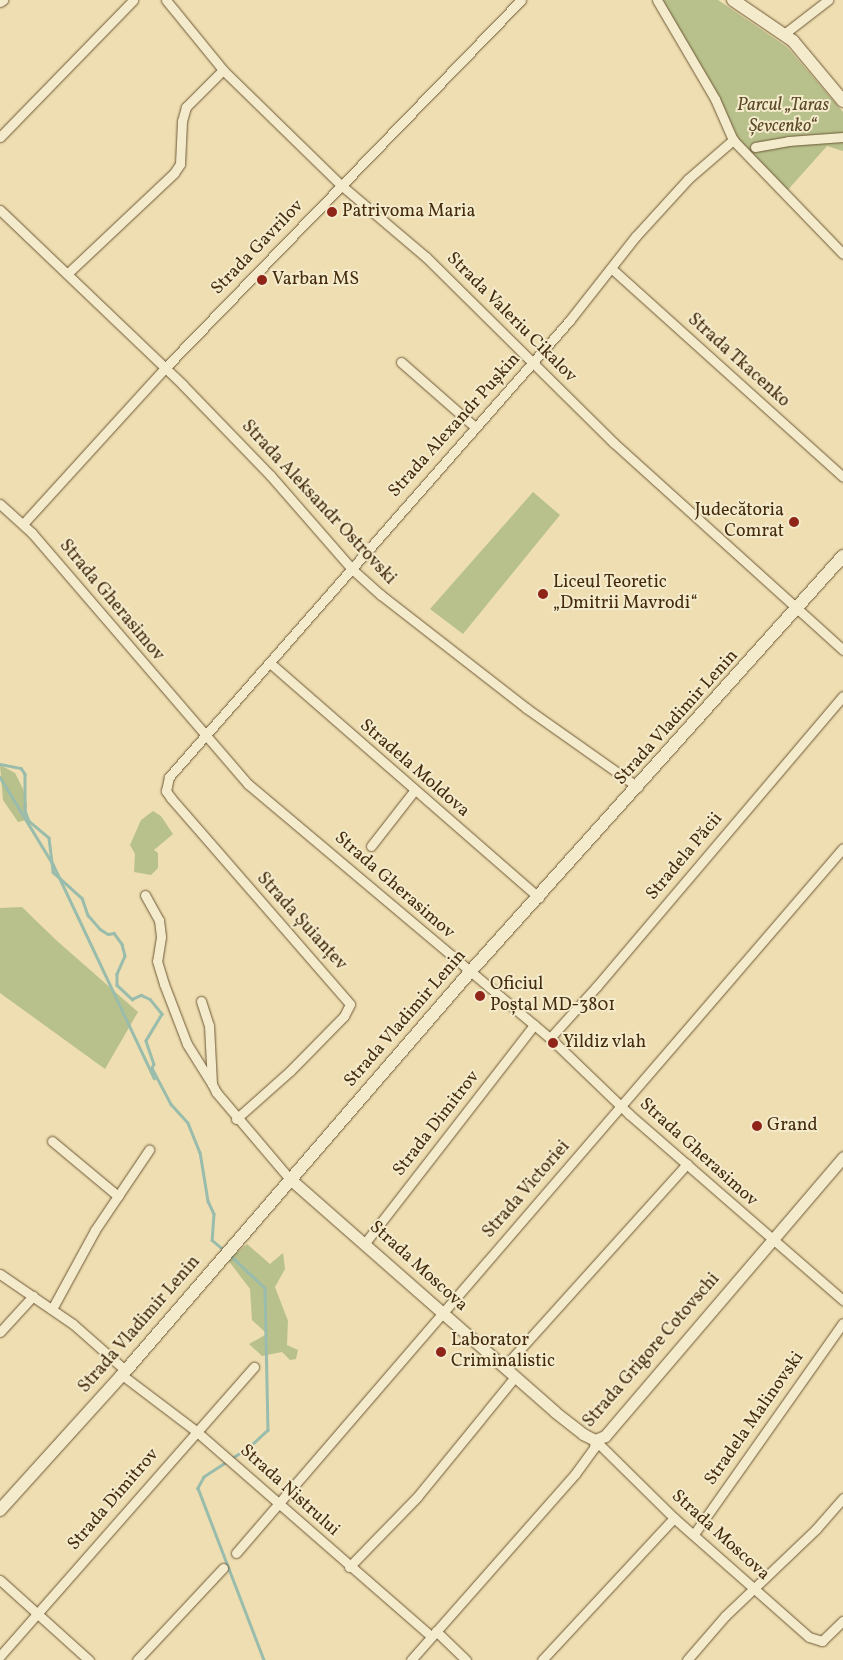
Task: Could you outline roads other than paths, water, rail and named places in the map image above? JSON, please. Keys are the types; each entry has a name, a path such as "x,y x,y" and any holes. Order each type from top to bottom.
{"main road":[{"path":"733,0 784,34 843,101"},
{"name":"Strada Vladimir Lenin","path":"0,1510 124,1372 289,1178 470,972 798,610 843,556"}],"street":[{"path":"0,137 133,0"},
{"name":"Strada Valeriu Cikalov","path":"166,0 223,70 341,185 426,258 614,443 843,650"},
{"name":"Strada Gavrilov","path":"23,524 165,368 522,0"},
{"path":"657,0 716,99 733,140 843,254"},
{"path":"784,34 828,0"},
{"path":"68,274 174,173 180,164 182,121 186,107 223,70"},
{"path":"755,147 788,141 843,137"},
{"name":"Strada Alexandr Pușkin","path":"205,737 353,570 407,502 533,362 688,179 733,140"},
{"name":"Strada Aleksandr Ostrovski","path":"0,210 165,368 270,474 353,570 468,663 638,787"},
{"name":"Strada Tkacenko","path":"612,268 843,478"},
{"path":"401,362 475,427"},
{"name":"Strada Gherasimov","path":"0,504 23,524 205,737 270,804 534,1024 622,1107 771,1240 843,1300"},
{"name":"Stradela Moldova","path":"270,663 414,791 539,898"},
{"name":"Stradela Păcii","path":"550,1038 843,696"},
{"name":"Strada Șuianțev","path":"205,737 169,777 166,790 197,830 350,1004 344,1016 290,1071 236,1119"},
{"path":"370,846 414,791"},
{"name":"Strada Victoriei","path":"236,1553 442,1312 622,1107 843,848"},
{"name":"Strada Moscova","path":"145,895 159,920 161,936 157,961 187,1044 236,1119 289,1178 515,1376 583,1434 595,1440 674,1518 694,1534 752,1589 816,1642 827,1638 843,1621"},
{"path":"201,1001 210,1036 212,1084"},
{"name":"Strada Dimitrov","path":"365,1244 534,1024"},
{"path":"52,1141 118,1196"},
{"path":"52,1309 86,1246 149,1150"},
{"name":"Strada Grigore Cotovschi","path":"411,1660 575,1474 594,1448 595,1440 604,1436 843,1157"},
{"path":"505,1366 687,1164"},
{"name":"Strada Nistrului","path":"0,1274 52,1309 124,1372 234,1463 349,1567 466,1660"},
{"path":"0,1332 33,1296"},
{"name":"Stradela Malinovski","path":"694,1534 843,1323"},
{"name":"Strada Dimitrov","path":"0,1656 254,1367"},
{"path":"349,1567 417,1497 515,1376"},
{"path":"687,1660 752,1589 816,1529 843,1498"},
{"path":"542,1660 674,1518"},
{"path":"136,1660 223,1568"},
{"path":"0,1580 89,1660"}],"waterway":[{"path":"0,764 21,768 25,774 25,811 29,821 49,838 53,872 82,898 88,915 100,929 108,934 114,933 122,944 125,956 117,974 117,985 132,999 141,995 150,999 162,1014 146,1041 154,1064 152,1068 171,1104 188,1123 200,1152 208,1201 214,1214 212,1240 225,1251"},
{"path":"0,777 53,864 154,1078"},
{"path":"231,1256 265,1288 268,1430 250,1447 204,1477 198,1488 264,1660"}],"place":[{"name":"Patrivoma Maria","path":"332,212"},
{"name":"Varban MS","path":"262,280"},
{"name":"Judecătoria Comrat","path":"794,522"},
{"name":"Liceul Teoretic „Dmitrii Mavrodi“","path":"543,594"},
{"name":"Oficiul Poștal MD-3801","path":"480,996"},
{"name":"Yildiz vlah","path":"553,1043"},
{"name":"Grand","path":"757,1126"},
{"name":"Laborator Criminalistic","path":"441,1352"}],"park label":[{"name":"Parcul „Taras Șevcenko“","path":"783,117"}]}
